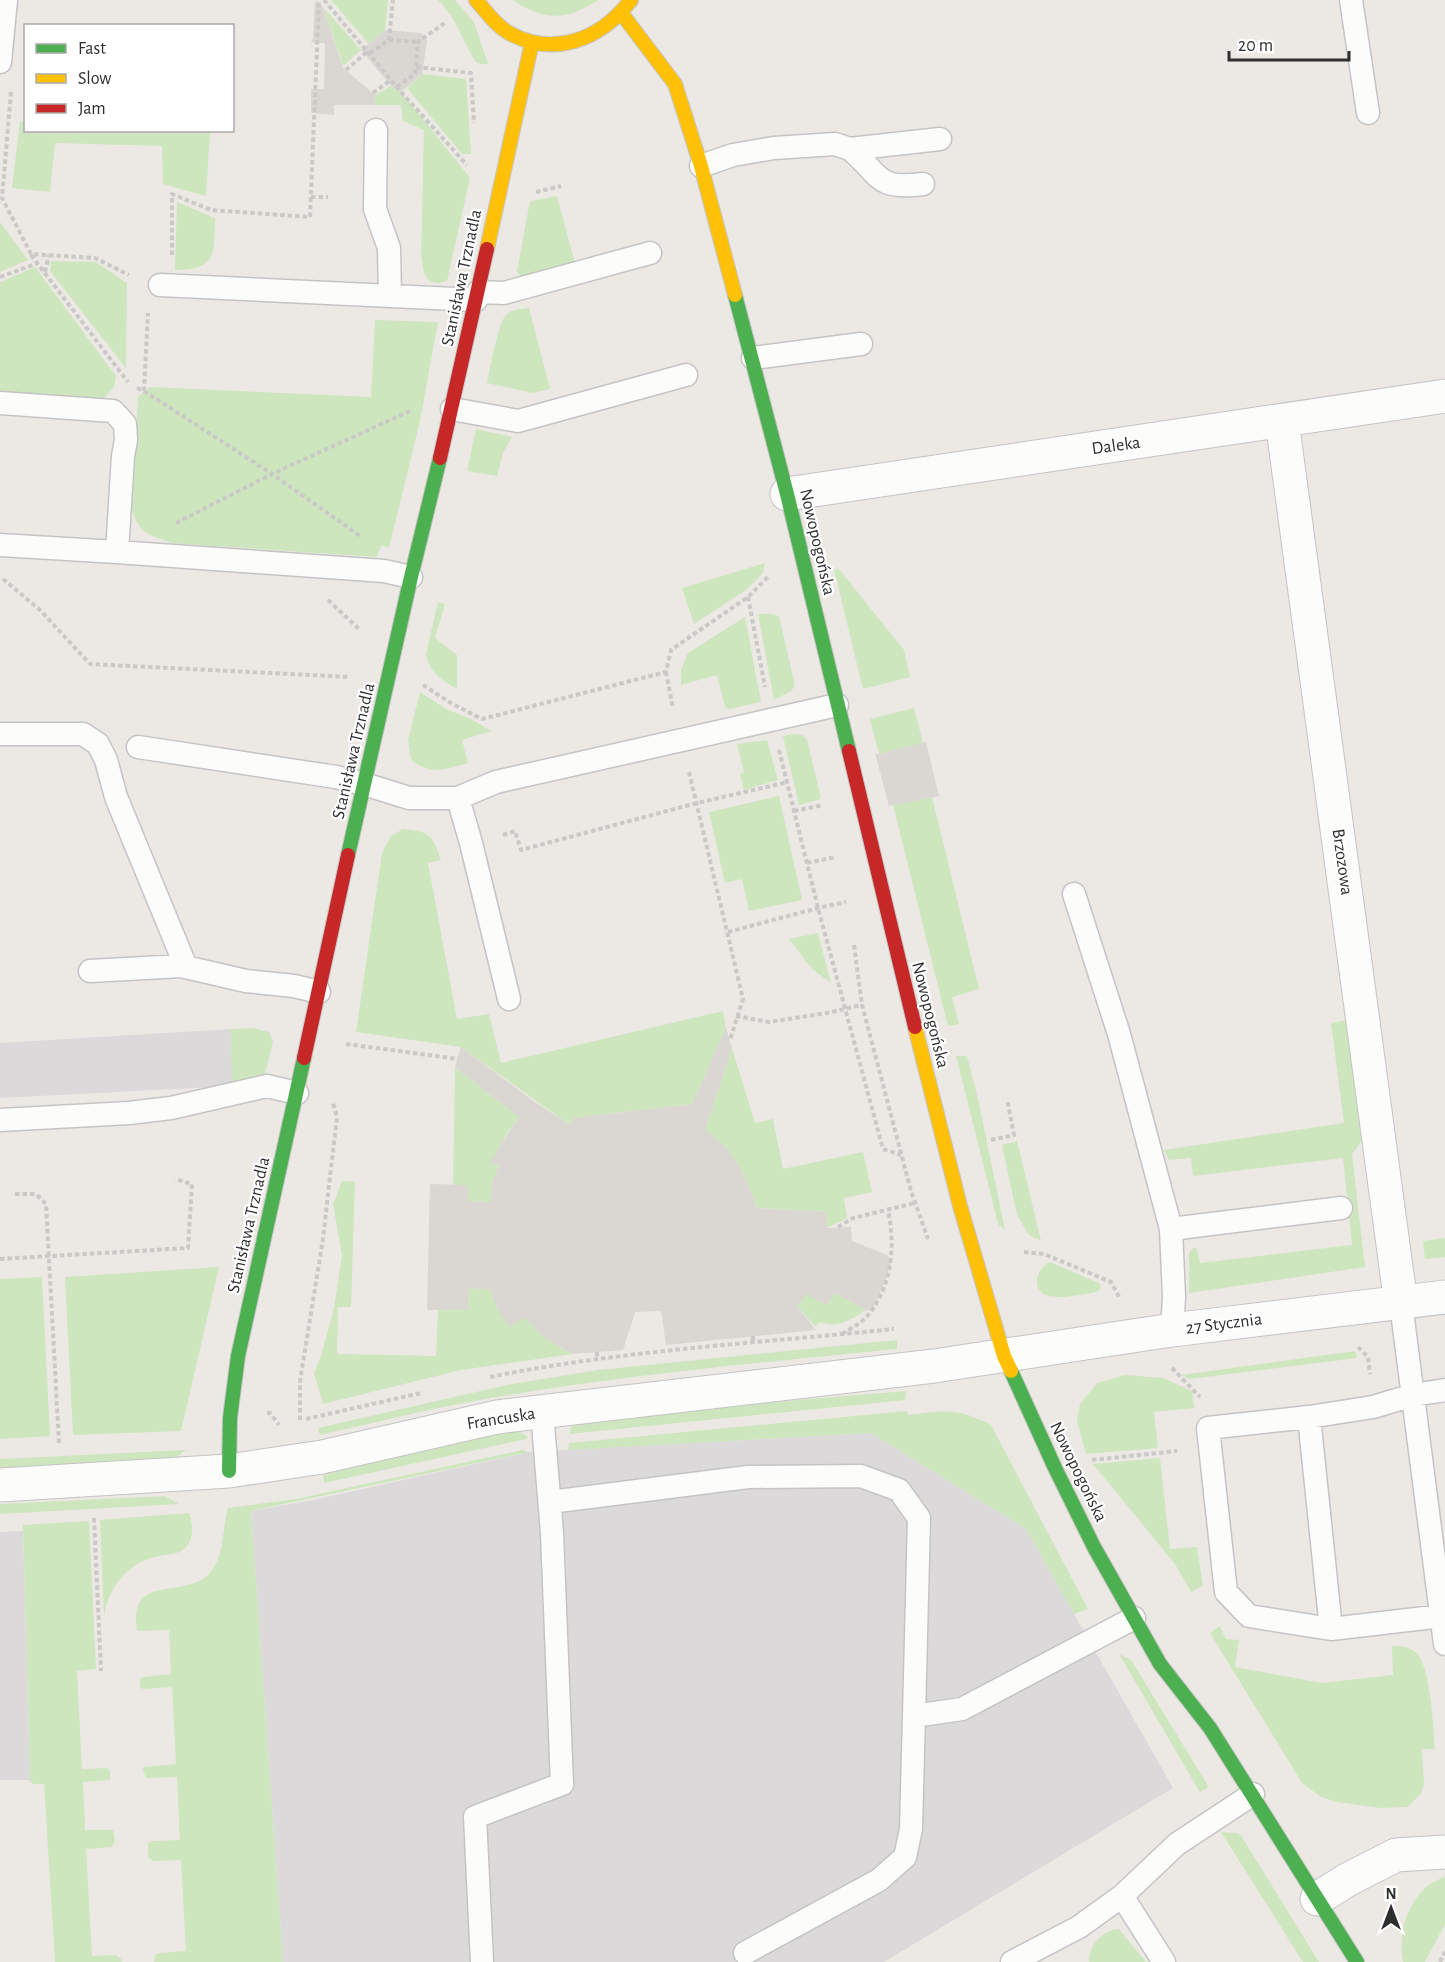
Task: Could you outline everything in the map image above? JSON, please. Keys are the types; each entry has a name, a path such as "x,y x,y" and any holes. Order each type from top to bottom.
{"street":[{"path":"476,0 488,16 509,32 532,42 552,44 571,43 607,28 622,14 631,0"},
{"name":"Nowopogońska","path":"622,14 675,84 701,166 787,494 899,967 960,1206 1004,1356 1094,1547 1160,1664 1210,1728 1357,1962"},
{"name":"Stanisława Trznadla","path":"229,1471 230,1418 238,1356 364,784 452,409 532,42"},
{"name":"Daleka","path":"787,494 1445,396"},
{"name":"Brzozowa","path":"1282,421 1401,1304"},
{"name":"27 Stycznia","path":"1004,1356 1172,1330 1445,1298"},
{"name":"Francuska","path":"0,1485 229,1471 322,1457 497,1417 1004,1356"},
{"path":"1317,1899 1347,1880 1396,1855 1445,1852"}],"lane":[{"path":"0,62 6,0"},
{"path":"1351,0 1368,113"},
{"path":"376,130 375,209 389,248 390,296"},
{"path":"850,149 940,139"},
{"path":"701,166 733,156 774,148 836,144 850,149 865,162 875,176 884,182 902,186 923,184"},
{"path":"160,285 390,296 477,296 504,293 650,253"},
{"path":"753,358 861,344"},
{"path":"452,409 518,421 686,375"},
{"path":"0,403 113,411 125,424 126,440 117,552"},
{"path":"0,545 384,571 411,578"},
{"path":"138,747 336,777 409,798 458,798 496,782 680,740 772,722 837,705"},
{"path":"0,734 83,734 99,744 124,818 186,967"},
{"path":"458,798 509,999"},
{"path":"1074,894 1119,1034 1171,1229 1174,1298 1172,1330"},
{"path":"90,971 186,967 246,981 294,986 319,992"},
{"path":"0,1120 129,1113 171,1108 267,1086 297,1092"},
{"path":"1171,1229 1341,1208"},
{"path":"1401,1304 1445,1644"},
{"path":"1442,1616 1331,1629 1249,1616 1226,1592 1208,1428 1309,1417 1373,1407 1413,1395 1445,1390"},
{"path":"482,1962 475,1816 562,1784 550,1502 543,1412"},
{"path":"1309,1417 1331,1629"},
{"path":"550,1502 748,1477 861,1476 899,1490 919,1518 910,1829 905,1857 879,1880 745,1953"},
{"path":"914,1716 962,1709 1134,1618"},
{"path":"1012,1962 1044,1954 1122,1896 1177,1844 1253,1794"},
{"path":"1122,1896 1164,1962"}],"path":[{"path":"172,259 172,194 211,210 310,217 319,0"},
{"path":"324,0 469,167"},
{"path":"389,40 393,0"},
{"path":"346,70 389,40 418,42 446,21"},
{"path":"398,87 415,74 418,42"},
{"path":"416,67 471,73 474,130"},
{"path":"373,93 392,80"},
{"path":"12,82 1,197 31,254 131,385 144,391 272,474 367,540"},
{"path":"311,197 328,197"},
{"path":"31,254 95,258 132,276"},
{"path":"45,272 49,255"},
{"path":"0,277 38,263"},
{"path":"144,391 148,312"},
{"path":"150,555 151,536 272,474 416,408"},
{"path":"730,1040 743,999 680,740 666,672 671,650 748,597 771,573 804,565"},
{"path":"0,576 40,610 90,664 353,677"},
{"path":"326,597 366,635"},
{"path":"748,597 772,722 818,908 883,1149 901,1155"},
{"path":"415,679 451,703 482,719 666,672"},
{"path":"471,843 515,831 521,850 697,803 788,782"},
{"path":"794,811 829,803"},
{"path":"807,863 840,856"},
{"path":"728,932 818,908 850,902"},
{"path":"736,1016 769,1022 862,1005"},
{"path":"342,1054 347,1033"},
{"path":"345,1044 458,1059"},
{"path":"300,1420 300,1381 323,1239 337,1117 332,1095"},
{"path":"991,1140 1014,1135 1007,1099"},
{"path":"0,1259 188,1248 192,1184 175,1179"},
{"path":"15,1194 36,1194 46,1204 59,1450"},
{"path":"838,1227 853,1218 915,1203"},
{"path":"842,1334 864,1320 872,1310 884,1284 892,1260 892,1233 888,1210"},
{"path":"1024,1252 1044,1254 1111,1282 1119,1297"},
{"path":"753,1336 753,1343"},
{"path":"1356,1346 1368,1357 1373,1407"},
{"path":"597,1352 597,1360"},
{"path":"1168,1364 1204,1401 1208,1428"},
{"path":"1086,1460 1158,1454"},
{"path":"94,1514 102,1671"},
{"path":"1440,1962 1445,1952"}],"shaded area":[{"path":"315,0 323,7 343,68 375,95 375,105 334,105 334,115 311,113 311,89 324,89 325,43 311,43"},
{"path":"385,30 421,33 427,41 422,74 401,92 391,86 361,50"},
{"path":"926,742 939,796 889,806 875,753 879,754"},
{"path":"726,1028 732,1048 705,1129 728,1149 742,1171 757,1208 826,1212 827,1228 851,1227 852,1241 887,1255 892,1260 872,1310 866,1310 835,1293 827,1305 806,1294 797,1306 816,1330 666,1345 661,1311 635,1312 623,1350 573,1354 542,1336 526,1318 509,1327 497,1308 490,1289 469,1288 468,1310 427,1310 430,1184 468,1185 468,1201 491,1202 492,1183 499,1165 489,1163 519,1117 455,1067 461,1047 570,1125 574,1118 692,1104"},
{"path":"231,1029 233,1086 0,1098 0,1043"},
{"path":"871,1433 1026,1529 1173,1788 884,1962 283,1962 251,1511 313,1500 529,1452"},
{"path":"23,1531 30,1780 0,1780 0,1532"}],"green space":[{"path":"331,0 388,0 385,30 369,44"},
{"path":"438,0 455,0 474,22 488,64 476,62 455,22"},
{"path":"513,0 598,0 576,12 555,16 535,12"},
{"path":"323,7 361,50 343,66"},
{"path":"422,74 466,79 471,154 462,154 407,88"},
{"path":"391,86 401,92 470,178 447,281 439,283 429,281 424,273 421,256 424,130 403,121 401,105 375,105 375,95"},
{"path":"20,121 24,122 24,132 210,132 206,196 163,184 162,146 55,143 50,192 12,188"},
{"path":"557,196 575,263 521,277 517,271 530,201"},
{"path":"177,202 215,218 213,250 206,263 199,267 175,270"},
{"path":"0,222 28,260 0,272"},
{"path":"51,261 96,262 127,283 126,368 50,271"},
{"path":"35,267 116,376 114,387 101,402 0,395 0,282"},
{"path":"529,308 550,389 533,393 487,383 503,320 511,312"},
{"path":"375,320 438,322 420,421 389,548 382,545 376,557 172,543 142,529 132,510 138,397 150,387 371,397"},
{"path":"476,429 512,437 503,453 497,476 467,471"},
{"path":"765,563 763,573 746,590 694,624 682,588"},
{"path":"839,569 904,650 910,677 863,689 834,570"},
{"path":"438,602 445,604 435,638 457,655 457,689 442,679 427,660 426,654"},
{"path":"758,614 779,616 795,686 791,691 774,700"},
{"path":"745,617 761,702 730,709 725,707 717,675 681,685 681,669 688,653"},
{"path":"420,692 446,709 473,720 491,731 462,740 468,763 433,770 411,760 408,740"},
{"path":"914,708 923,743 879,754 870,719"},
{"path":"802,735 807,739 821,799 799,805 783,736"},
{"path":"767,740 778,780 744,790 740,774 744,773 737,744"},
{"path":"779,796 802,900 749,911 742,879 725,883 709,812"},
{"path":"932,797 979,989 952,997 959,1024 948,1026 893,805"},
{"path":"403,829 419,831 429,836 441,860 428,863 457,1019 489,1014 501,1063 723,1011 726,1028 692,1104 574,1118 570,1125 461,1047 356,1032 382,853 391,836"},
{"path":"818,933 831,983 812,969 789,939"},
{"path":"1349,1020 1365,1137 1352,1154 1365,1267 1189,1293 1189,1253 1194,1247 1197,1249 1200,1263 1352,1245 1343,1158 1193,1176 1191,1158 1169,1160 1164,1150 1344,1123 1331,1023"},
{"path":"252,1028 269,1032 273,1042 265,1074 240,1082 232,1082 231,1029"},
{"path":"732,1048 755,1123 773,1119 783,1169 863,1152 872,1192 844,1198 847,1218 827,1228 826,1212 757,1208 742,1171 728,1149 705,1129"},
{"path":"956,1056 967,1056 1005,1230 998,1224"},
{"path":"455,1067 519,1117 490,1163 499,1165 492,1183 491,1202 468,1201 453,1185"},
{"path":"1017,1141 1041,1241 1029,1235 1017,1215 1002,1145"},
{"path":"342,1181 355,1182 351,1307 338,1307 337,1354 436,1356 438,1310 468,1310 469,1288 490,1289 497,1308 526,1318 542,1336 573,1354 461,1370 323,1404 314,1373 334,1308 342,1256 333,1204"},
{"path":"1445,1238 1445,1257 1425,1259 1423,1241"},
{"path":"1050,1262 1099,1283 1101,1288 1092,1293 1067,1297 1050,1296 1043,1293 1038,1288 1037,1280 1041,1269"},
{"path":"219,1267 181,1431 73,1435 65,1277"},
{"path":"42,1277 50,1436 0,1439 0,1279"},
{"path":"835,1293 866,1310 839,1324 821,1322 815,1326 797,1306 805,1294"},
{"path":"897,1340 897,1349 601,1381 457,1404 320,1435 318,1428 507,1385 598,1370"},
{"path":"1355,1351 1357,1358 1190,1379 1181,1375"},
{"path":"1125,1375 1163,1378 1192,1391 1194,1408 1154,1412 1158,1448 1086,1454 1077,1421 1080,1404 1097,1383"},
{"path":"906,1391 905,1400 569,1434 573,1423 738,1405"},
{"path":"907,1411 908,1415 959,1413 991,1425 1088,1609 1074,1614 1026,1529 871,1433 568,1450 569,1443"},
{"path":"518,1431 528,1437 324,1483 323,1475 473,1439"},
{"path":"185,1450 175,1458 163,1460 0,1468 0,1459"},
{"path":"523,1450 529,1452 251,1511 283,1962 154,1962 155,1955 159,1953 186,1951 181,1860 153,1861 148,1857 148,1843 180,1840 177,1777 146,1778 143,1770 144,1767 176,1764 172,1687 143,1689 140,1687 140,1679 143,1677 171,1674 169,1630 137,1631 136,1613 141,1601 149,1594 186,1586 209,1574 218,1559 228,1508 296,1499"},
{"path":"1160,1458 1170,1549 1197,1547 1203,1585 1191,1592 1175,1564 1093,1464"},
{"path":"165,1496 179,1504 0,1514 0,1504"},
{"path":"189,1513 192,1531 188,1545 179,1552 148,1559 129,1570 115,1586 104,1617 100,1520"},
{"path":"89,1521 96,1669 77,1671 82,1769 107,1768 110,1770 110,1780 83,1782 85,1830 113,1830 115,1841 112,1847 86,1849 92,1956 116,1955 122,1962 55,1962 44,1784 33,1784 30,1780 23,1525"},
{"path":"1220,1626 1226,1639 1239,1640 1235,1667 1322,1683 1393,1675 1392,1646 1406,1647 1415,1652 1422,1663 1429,1686 1435,1749 1422,1749 1424,1784 1421,1794 1407,1807 1381,1808 1337,1802 1321,1797 1302,1783 1210,1633"},
{"path":"1119,1654 1131,1660 1208,1788 1200,1792"},
{"path":"1221,1832 1238,1833 1242,1837 1319,1962 1303,1962"},
{"path":"1445,1876 1445,1924 1425,1962 1403,1962 1402,1932 1412,1904 1425,1888"},
{"path":"1119,1929 1146,1962 1089,1962 1091,1950 1102,1935"}],"traffic: fast":[{"path":"735,295 787,494 849,751"},
{"path":"348,855 440,458"},
{"path":"229,1471 230,1418 238,1356 304,1058"},
{"path":"1011,1371 1094,1547 1160,1664 1210,1728 1357,1962"}],"traffic: slow":[{"path":"476,0 504,30 526,40 543,44 560,44 591,34 619,14 631,0"},
{"path":"622,14 675,84 701,166 735,295"},
{"path":"487,249 532,42"},
{"path":"915,1027 960,1206 1004,1356 1011,1371"}],"traffic: jam":[{"path":"440,458 487,249"},
{"path":"849,751 915,1027"},
{"path":"304,1058 348,855"}]}
